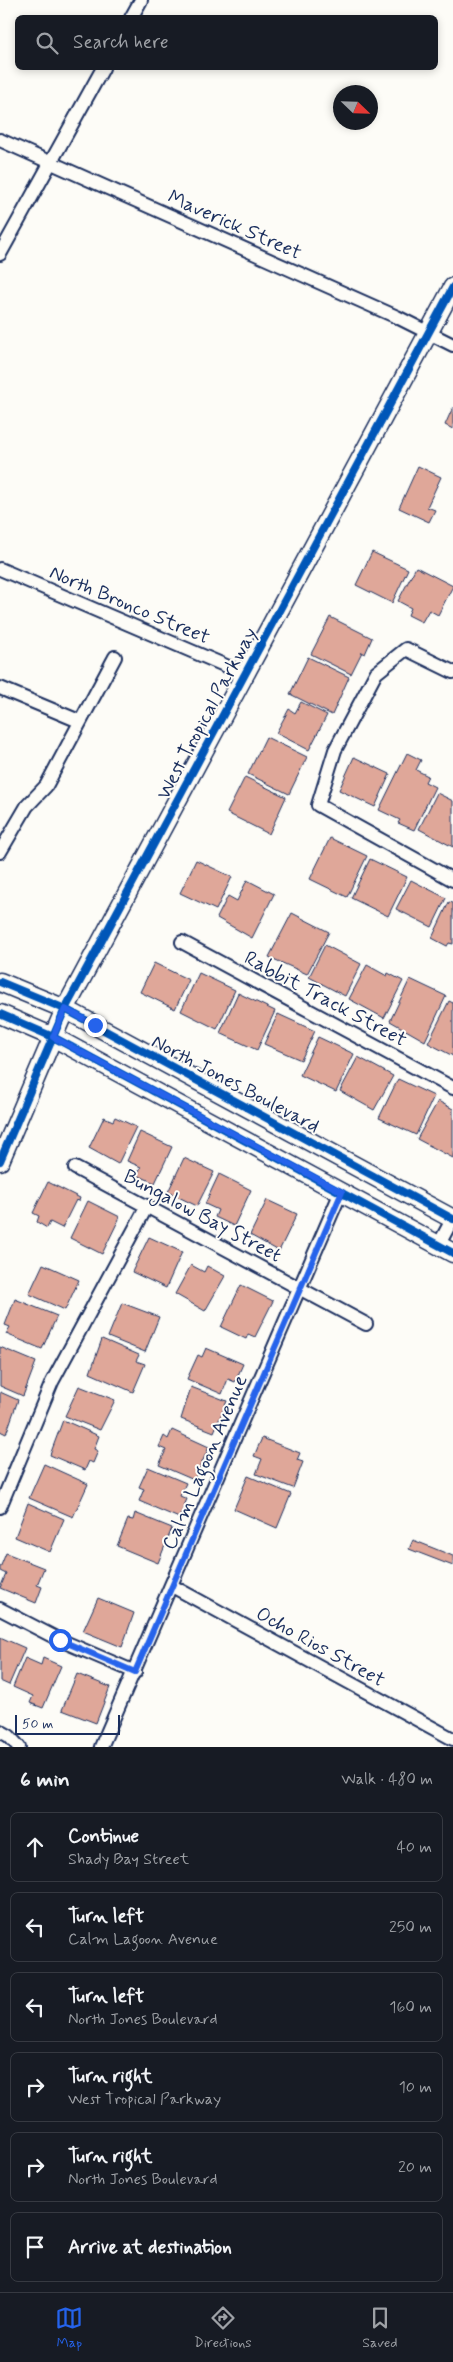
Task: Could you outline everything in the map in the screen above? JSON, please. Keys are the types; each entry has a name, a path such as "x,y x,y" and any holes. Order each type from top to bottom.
{"main road":[{"name":"West Tropical Parkway","path":"0,1162 65,1009 453,287"},
{"name":"North Jones Boulevard","path":"0,982 65,1009 453,1219"},
{"path":"0,1014 53,1037 446,1250"}],"street":[{"path":"133,15 141,0"},
{"path":"0,254 102,70"},
{"name":"Maverick Street","path":"0,140 453,345"},
{"name":"North Bronco Street","path":"0,569 245,674"},
{"path":"453,672 406,649 376,674 336,750 318,805 453,880"},
{"path":"0,852 27,806 46,786 115,657"},
{"path":"0,688 80,721"},
{"name":"Rabbit Track Street","path":"182,942 453,1088"},
{"name":"Bungalow Bay Street","path":"75,1168 366,1324"},
{"name":"Calm Lagoon Avenue","path":"101,1747 135,1672 299,1287 342,1192"},
{"path":"0,1507 52,1382 147,1206"},
{"path":"446,1250 453,1219"},
{"name":"Ocho Rios Street","path":"172,1586 453,1740"},
{"path":"0,1609 60,1640 135,1672"},
{"path":"0,1731 9,1736 19,1747"}],"building":[{"path":"453,407 453,429 445,425"},
{"path":"418,466 441,477 427,507 435,510 429,522 399,508"},
{"path":"372,552 408,569 392,603 356,585"},
{"path":"416,567 453,586 438,615 429,610 422,622 408,615 411,608 398,601"},
{"path":"330,617 372,638 365,654 362,652 351,674 311,654"},
{"path":"308,657 349,677 332,715 290,694"},
{"path":"301,702 327,715 309,750 276,733 289,709 295,713"},
{"path":"266,737 307,757 289,794 248,774"},
{"path":"407,753 421,760 416,770 428,776 425,782 435,787 414,830 398,823 400,820 379,810"},
{"path":"354,757 390,774 375,807 339,790"},
{"path":"245,777 286,797 269,834 227,813"},
{"path":"437,793 453,801 453,847 419,829"},
{"path":"330,838 367,856 347,897 310,879"},
{"path":"370,859 407,877 388,916 351,898"},
{"path":"196,860 232,877 216,910 180,893"},
{"path":"247,880 274,894 252,938 217,918 228,896 237,901"},
{"path":"411,880 446,898 432,927 396,909"},
{"path":"449,902 453,903 453,944 449,943 447,946 432,938"},
{"path":"292,913 329,932 307,974 269,957"},
{"path":"325,945 361,964 345,996 309,977"},
{"path":"154,963 189,980 175,1009 140,992"},
{"path":"367,965 387,976 388,973 403,981 384,1018 349,999"},
{"path":"199,973 235,990 217,1029 181,1011"},
{"path":"410,979 446,996 425,1041 390,1021"},
{"path":"238,993 275,1011 257,1050 220,1033"},
{"path":"449,1001 453,1003 453,1056 428,1043"},
{"path":"278,1014 315,1031 301,1060 264,1044"},
{"path":"318,1037 354,1054 336,1092 300,1075"},
{"path":"358,1057 393,1076 374,1110 340,1091"},
{"path":"398,1079 434,1096 416,1135 379,1118"},
{"path":"438,1101 453,1109 453,1158 417,1139"},
{"path":"104,1117 113,1121 115,1117 136,1127 118,1164 89,1148"},
{"path":"140,1132 172,1147 155,1183 137,1175 141,1167 127,1161"},
{"path":"184,1158 214,1172 197,1206 168,1192"},
{"path":"219,1174 251,1190 234,1226 215,1217 218,1210 205,1204"},
{"path":"48,1182 80,1198 79,1201 76,1200 62,1228 50,1222 47,1228 37,1222 39,1216 33,1213"},
{"path":"267,1200 297,1214 279,1251 250,1235"},
{"path":"88,1201 120,1217 102,1254 70,1238"},
{"path":"149,1237 182,1252 166,1288 132,1272"},
{"path":"43,1264 79,1280 65,1310 29,1294"},
{"path":"191,1265 204,1272 207,1266 225,1276 205,1311 175,1294"},
{"path":"241,1285 273,1301 255,1337 248,1334 246,1339 221,1327"},
{"path":"15,1299 57,1316 42,1349 6,1334 10,1327 5,1325"},
{"path":"122,1303 159,1317 145,1352 108,1337"},
{"path":"102,1339 139,1355 136,1361 145,1364 133,1392 90,1373"},
{"path":"0,1347 36,1362 23,1396 0,1386"},
{"path":"206,1348 243,1364 235,1382 228,1379 222,1394 187,1379 198,1355 202,1357"},
{"path":"79,1386 115,1400 100,1430 65,1416"},
{"path":"191,1387 227,1401 214,1432 181,1419"},
{"path":"0,1392 18,1400 6,1434 0,1431"},
{"path":"63,1420 99,1436 94,1449 98,1451 93,1463 89,1461 85,1470 50,1455"},
{"path":"172,1430 209,1447 194,1480 159,1465 166,1450 159,1447 164,1436 168,1439"},
{"path":"262,1438 300,1453 297,1460 303,1462 293,1488 256,1474 262,1459 254,1456"},
{"path":"44,1464 88,1484 73,1517 29,1498"},
{"path":"148,1467 186,1483 180,1496 187,1499 179,1518 139,1501 144,1489 139,1487"},
{"path":"248,1476 291,1494 277,1528 234,1509"},
{"path":"28,1503 64,1519 50,1552 15,1537"},
{"path":"135,1513 172,1528 158,1563 117,1546 128,1519 133,1520"},
{"path":"413,1540 453,1556 453,1566 409,1549"},
{"path":"6,1553 44,1568 37,1585 42,1587 36,1603 0,1588 6,1574 0,1571 0,1568"},
{"path":"98,1598 134,1613 122,1647 83,1631"},
{"path":"0,1637 25,1648 9,1685 0,1681"},
{"path":"25,1658 41,1665 43,1658 61,1666 43,1708 30,1703 33,1696 13,1687"},
{"path":"77,1674 110,1687 96,1723 62,1710"}],"cycle path":[{"path":"0,1161 65,1009 453,287"},
{"path":"0,982 65,1009 453,1219"},
{"path":"0,1014 53,1037 453,1253"}],"route":[{"path":"60,1640 135,1672 299,1287 342,1192 53,1037 65,1009 95,1025"}]}
